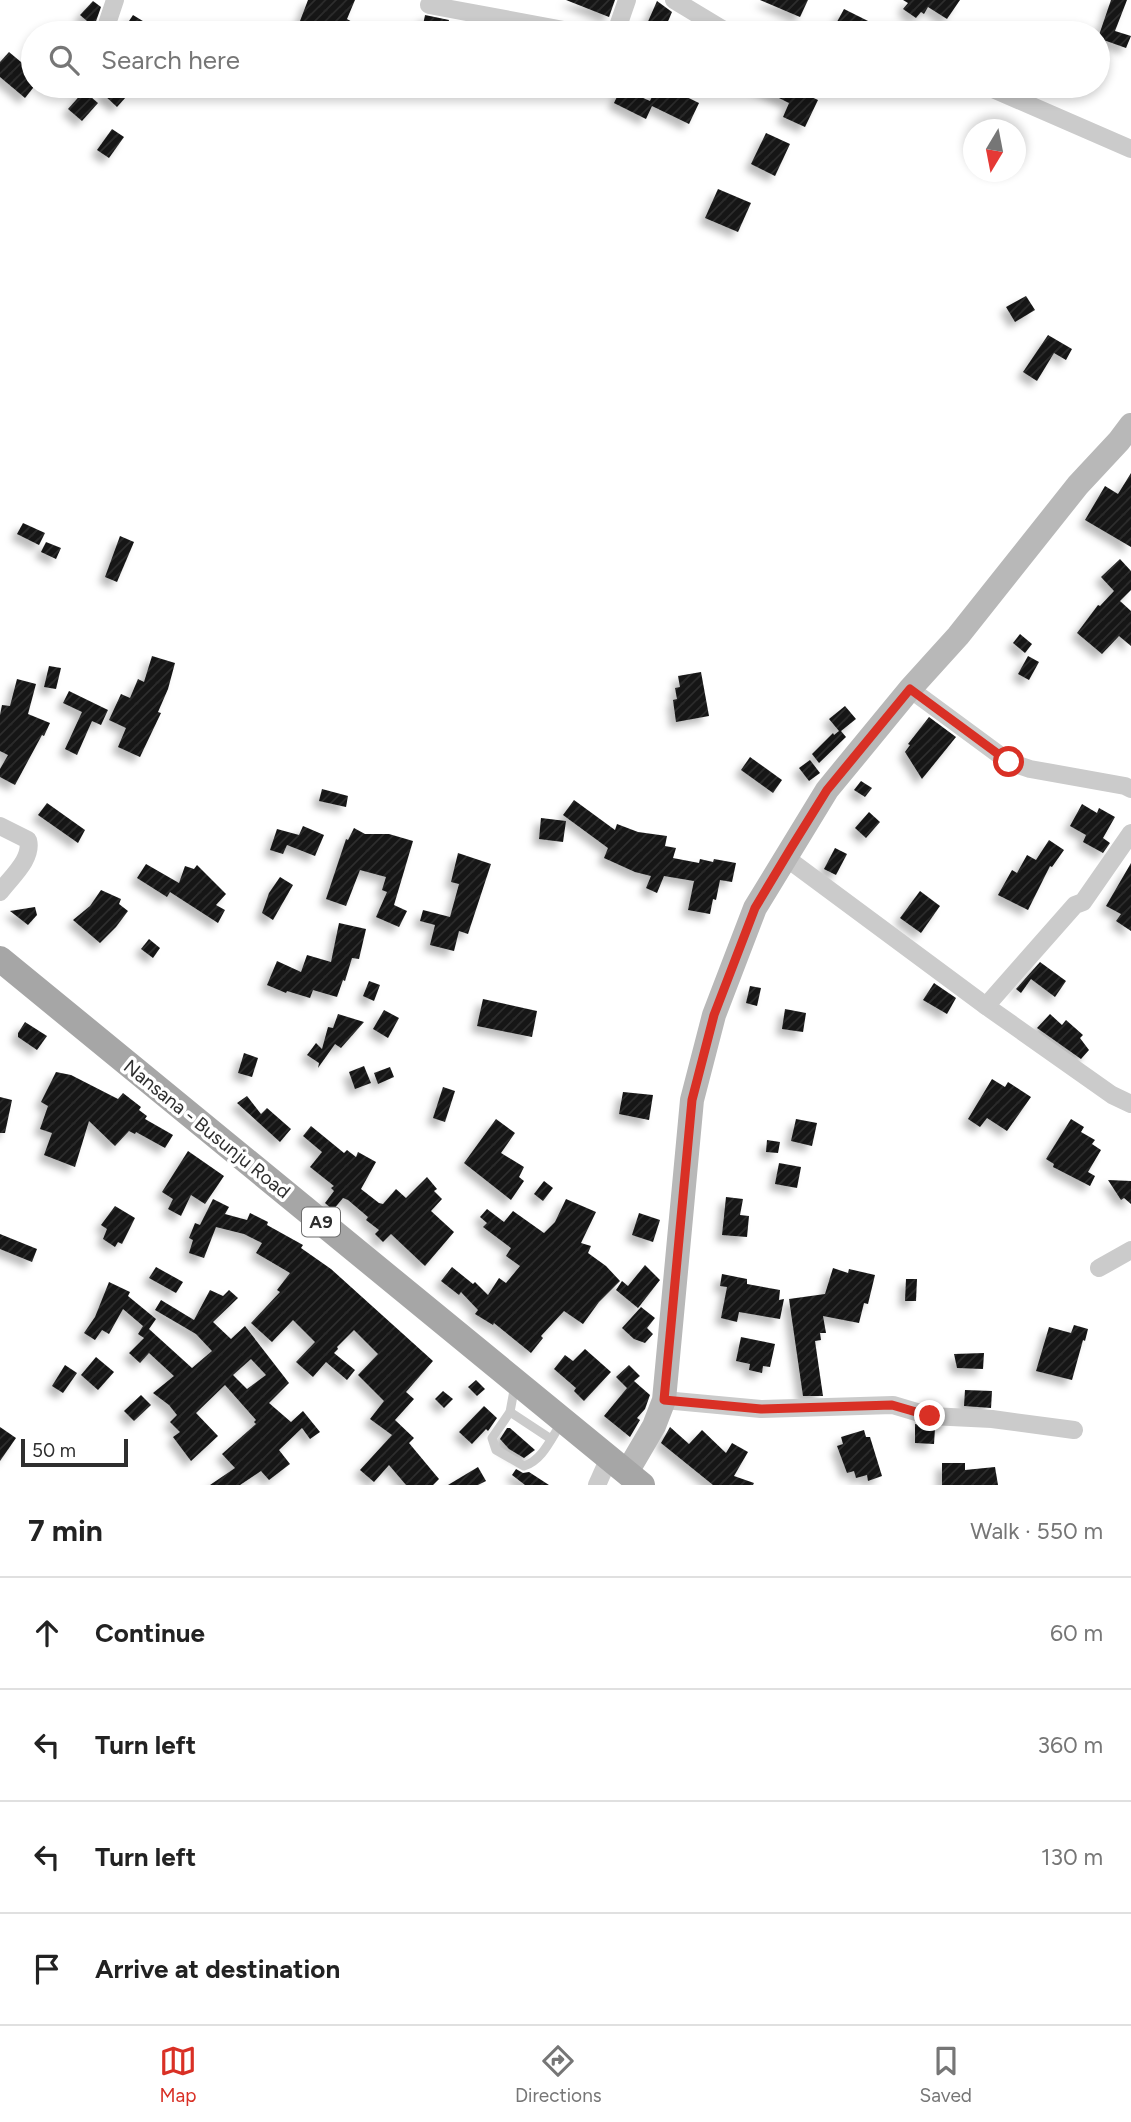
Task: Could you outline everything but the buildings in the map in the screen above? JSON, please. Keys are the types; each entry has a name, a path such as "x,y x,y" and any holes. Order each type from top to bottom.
{"main road":[{"name":"Nansana - Busunju Road","path":"0,959 514,1380 557,1430 626,1472"}],"street":[{"path":"108,21 115,0"},
{"path":"620,21 627,0"},
{"path":"674,0 709,21"},
{"path":"429,5 515,21"},
{"path":"1014,98 1131,149"},
{"path":"597,1485 626,1472 654,1426 664,1400 695,1089 705,1044 755,908 827,790 910,689 958,636 1070,495 1131,425"},
{"path":"910,689 1009,762 1030,769 1131,789"},
{"path":"0,826 28,840 30,849 27,858 0,892"},
{"path":"986,1006 1075,905 1083,902 1131,832"},
{"path":"785,858 986,1006 1112,1095 1131,1104"},
{"path":"1099,1268 1131,1250"},
{"path":"664,1400 761,1409 892,1405 930,1416 992,1419 1074,1430"}],"lane":[{"path":"510,1412 557,1430 539,1458 524,1466 496,1450 492,1438 510,1412 514,1380"}],"route":[{"path":"930,1416 892,1405 761,1409 664,1400 692,1100 714,1015 755,908 827,790 910,689 1009,762"}]}
